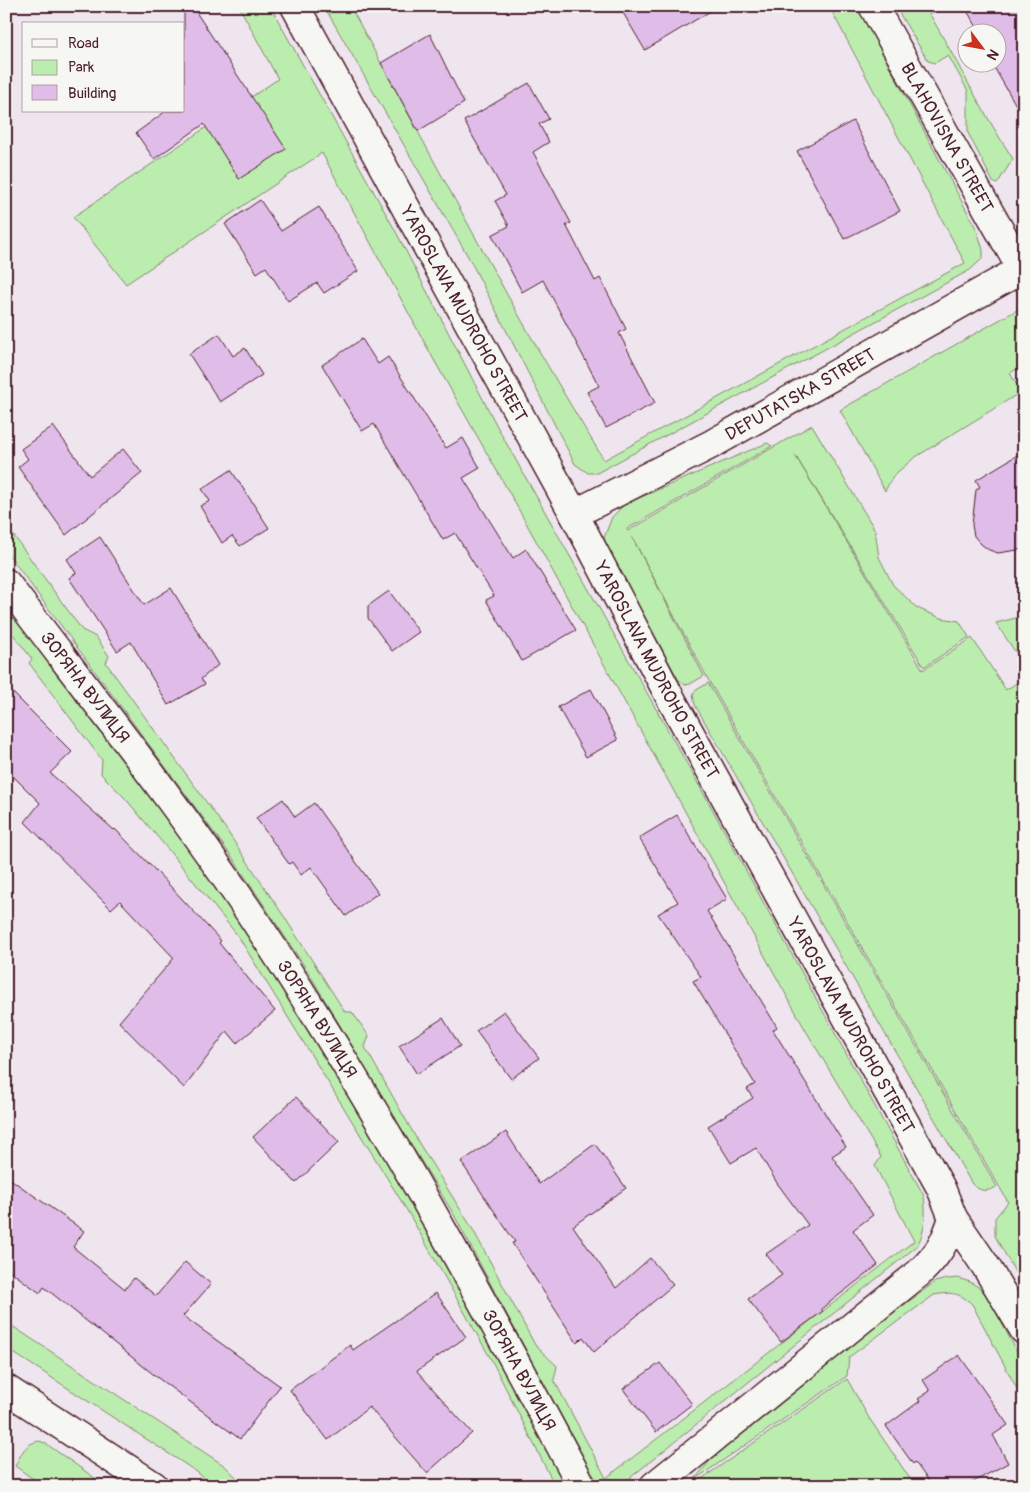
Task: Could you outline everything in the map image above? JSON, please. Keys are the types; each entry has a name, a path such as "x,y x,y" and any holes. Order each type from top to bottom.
{"street":[{"name":"YAROSLAVA MUDROHO STREET","path":"295,6 574,514 670,696 941,1188 954,1218 1024,1330"},
{"name":"BLAHOVISNA STREET","path":"873,6 1023,269"},
{"name":"DEPUTATSKA STREET","path":"574,514 712,444 1023,269"},
{"name":"ЗОРЯНА ВУЛИЦЯ","path":"6,583 202,843 268,940 330,1038 461,1260 582,1486"},
{"path":"654,1486 919,1273 935,1258 954,1218"},
{"path":"6,1389 154,1486"}],"green space":[{"path":"239,6 270,6 395,230 500,432 709,803 924,1196 925,1221 917,1246 620,1486 597,1486 576,1454 531,1360 453,1213 307,970 232,857 6,551 6,525 82,630 96,637 109,656 106,663 225,828 345,1012 352,1012 369,1036 365,1047 420,1145 472,1228 535,1345 557,1366 554,1380 606,1478 914,1241 875,1166 881,1157 805,1029 514,501 434,360 322,153 126,284 73,217 278,79"},
{"path":"324,6 350,6 506,292 570,405 604,460 965,263 829,6 857,6 977,230 983,250 983,258 970,270 597,473 588,473 575,464 470,260"},
{"path":"895,6 925,6 958,65 958,72 962,72 1013,159 997,184 993,182 968,133 968,91 948,55 935,63 928,61"},
{"path":"1024,306 1024,365 1010,373 1021,392 914,458 893,476 885,491 840,410"},
{"path":"812,425 875,530 879,557 893,585 917,608 941,618 959,621 969,637 924,667 795,455 923,670 972,638 1006,690 1024,678 1024,1288 995,1236 995,1218 1008,1202 709,681 632,537 704,676 690,684 685,685 678,679 609,551 604,538 612,517 625,504 767,443 772,446 627,529 628,531"},
{"path":"6,603 207,872 291,995 507,1368 565,1486 555,1486 492,1361 408,1212 238,936 124,797 101,774 102,760 29,663 32,659 6,625"},
{"path":"1024,616 1024,665 996,623"},
{"path":"708,683 997,1187 984,1190 978,1189 972,1184 695,705 693,695 695,691"},
{"path":"958,1278 980,1288 989,1299 1024,1365 1024,1402 972,1304 963,1297 954,1294 934,1295 849,1357 847,1376 694,1480 714,1456 771,1404 935,1282"},
{"path":"6,1322 225,1466 245,1486 213,1486 197,1472 6,1348"},
{"path":"847,1379 869,1418 915,1486 691,1486"},
{"path":"39,1441 45,1443 106,1486 43,1486 15,1466 27,1447"}],"building":[{"path":"184,6 192,6 286,149 239,179 204,124 154,159 136,133 165,112 185,112"},
{"path":"619,6 719,6 645,50"},
{"path":"964,6 1024,6 1024,119 997,72 1008,72 1008,22 974,22"},
{"path":"430,34 464,103 418,131 381,63"},
{"path":"529,83 549,119 539,124 549,142 533,152 571,223 566,225 595,281 600,278 626,329 619,333 655,403 606,428 587,392 599,386 543,280 522,292 492,235 509,226 495,201 506,195 464,121"},
{"path":"853,121 900,211 844,239 797,151"},
{"path":"260,200 281,231 319,207 358,271 324,293 317,283 288,301 266,267 257,273 225,224"},
{"path":"219,334 233,356 245,348 262,375 220,402 189,354"},
{"path":"362,339 378,364 388,357 446,448 463,438 480,468 463,478 513,558 526,549 576,630 522,661 486,600 494,596 455,533 443,540 374,424 362,431 322,365"},
{"path":"53,426 90,476 123,449 142,473 66,535 18,467 28,459 21,449"},
{"path":"1024,451 1024,549 998,553 989,550 974,536 972,525 976,490 980,487 976,480"},
{"path":"231,470 269,528 240,546 232,536 222,543 200,506 210,501 202,489"},
{"path":"100,537 144,605 171,588 218,665 201,679 205,684 168,705 131,642 117,651 69,578 76,573 67,559"},
{"path":"389,591 419,632 392,651 368,618 368,606"},
{"path":"6,686 72,752 50,773 115,829 158,873 221,941 219,943 275,1011 237,1043 227,1031 184,1088 119,1022 174,958 120,901 111,909 25,822 40,803 6,769 6,740 8,738 6,737"},
{"path":"591,689 618,740 586,757 558,707"},
{"path":"283,799 295,817 314,803 378,893 346,916 311,867 301,875 292,862 289,864 256,818"},
{"path":"677,815 727,899 707,911 777,1027 773,1030 846,1147 832,1156 873,1215 853,1230 878,1265 821,1309 823,1311 781,1342 748,1299 782,1275 766,1254 808,1225 777,1183 756,1148 731,1163 708,1126 753,1098 747,1089 755,1084 693,981 701,977 658,914 678,902 639,838"},
{"path":"504,1011 539,1058 511,1079 476,1031"},
{"path":"443,1018 460,1046 417,1074 399,1046"},
{"path":"296,1097 339,1142 296,1183 253,1137"},
{"path":"506,1132 539,1184 595,1144 626,1188 573,1226 616,1288 650,1258 673,1285 594,1352 583,1337 577,1343 512,1243 515,1242 461,1162"},
{"path":"6,1176 84,1231 73,1247 125,1289 134,1278 156,1296 185,1262 211,1284 183,1316 280,1386 240,1439 158,1378 44,1287 40,1293 6,1268"},
{"path":"436,1293 466,1337 417,1371 472,1433 427,1473 369,1407 328,1440 290,1390 350,1345 353,1350"},
{"path":"959,1355 1008,1425 993,1435 1008,1463 966,1486 932,1486 915,1462 913,1464 886,1426 920,1401 918,1399 930,1391 923,1380"},
{"path":"660,1363 692,1404 656,1432 623,1389"}]}
